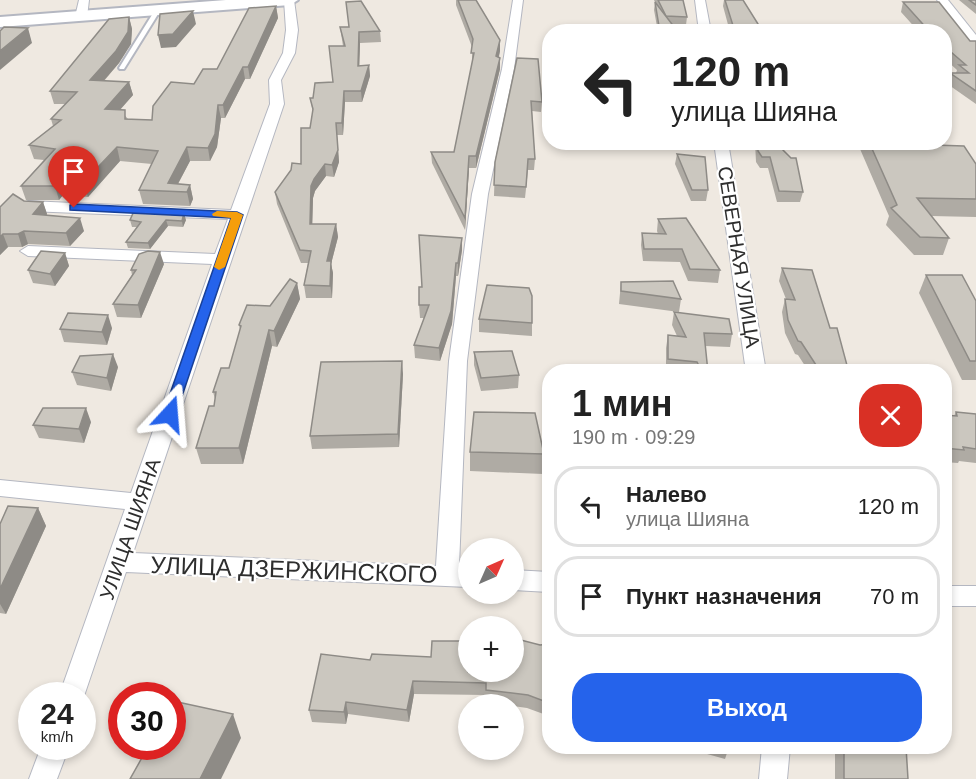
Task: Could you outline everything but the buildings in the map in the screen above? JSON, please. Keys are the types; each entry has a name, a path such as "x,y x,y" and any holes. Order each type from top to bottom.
{"main road":[{"path":"0,22 290,0"}],"street":[{"path":"81,17 84,0"},
{"name":"УЛИЦА ШИЯНА","path":"77,682 277,104 275,80 289,53 292,30 290,0"},
{"path":"458,538 458,361 480,194 508,69 518,0"},
{"path":"700,0 704,24"},
{"path":"942,0 976,43"},
{"name":"СЕВЕРНАЯ УЛИЦА","path":"723,150 755,364"},
{"path":"28,206 237,215"},
{"path":"28,251 222,259"},
{"path":"0,488 140,502"},
{"name":"УЛИЦА ДЗЕРЖИНСКОГО","path":"119,562 458,577"},
{"path":"524,581 542,582"},
{"path":"952,596 976,596"},
{"path":"772,779 775,754"},
{"path":"43,779 50,760"}],"lane":[{"path":"122,68 157,11"}],"slow traffic":[{"path":"217,214 237,215 219,267"}],"route":[{"path":"74,208 237,215 170,414"}]}
